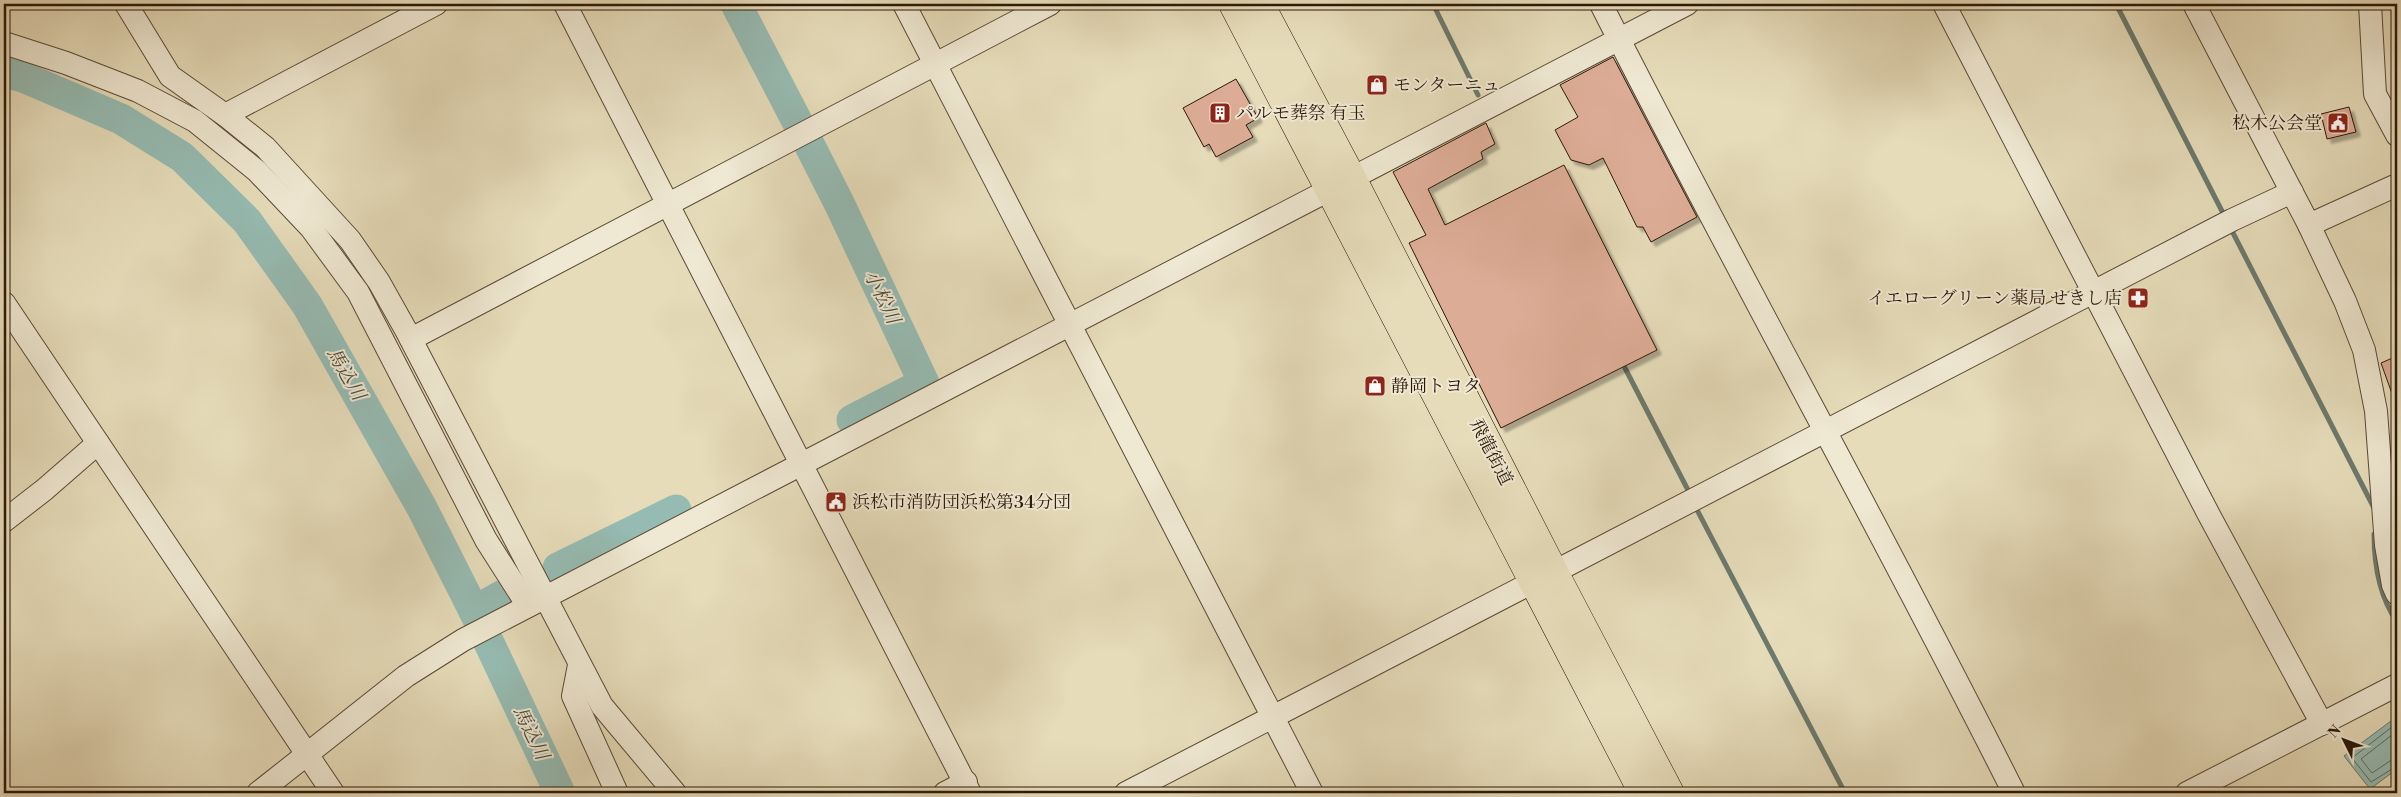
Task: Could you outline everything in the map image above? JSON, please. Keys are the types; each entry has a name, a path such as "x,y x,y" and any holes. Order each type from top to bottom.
{"highway":[{"name":"飛龍街道","path":"1234,4 1341,184"},
{"name":"飛龍街道","path":"1260,4 1341,184 1544,577 1644,793"},
{"name":"飛龍街道","path":"1544,577 1670,793"}],"street":[{"path":"126,4 170,76 225,115 265,147 350,240 379,282 411,339 537,602"},
{"path":"225,115 436,4"},
{"path":"565,4 666,205 968,788 945,793"},
{"path":"904,4 1312,793"},
{"path":"411,339 935,62 1050,4"},
{"path":"1601,4 1757,307 1954,675 2014,793"},
{"path":"258,793 406,676 462,640 1687,4"},
{"path":"1944,4 2209,515 2322,724"},
{"path":"2194,4 2309,225 2345,301 2364,350 2376,412 2386,544 2393,585 2397,594"},
{"path":"2370,4 2376,94 2397,135"},
{"path":"4,43 66,63 138,91 194,121 257,171 311,228 358,292 486,540 537,602 579,665 602,706 675,793"},
{"path":"2309,225 2397,185"},
{"path":"1126,793 2228,222 2292,192"},
{"path":"4,304 333,793"},
{"path":"4,521 44,490 98,443"},
{"path":"579,665 573,696 617,793"},
{"path":"2187,793 2397,685"}],"water":[{"path":"2395,718 2397,720 2397,769 2370,789 2344,756"}],"building":[{"path":"1613,57 1697,217 1651,242 1643,227 1637,227 1603,158 1589,165 1571,160 1555,130 1578,117 1560,85"},
{"name":"パルモ葬祭 有玉","path":"1236,79 1258,118 1246,125 1253,137 1216,157 1209,144 1204,147 1183,108"},
{"name":"松木公会堂","path":"2349,107 2356,132 2327,139 2321,114"},
{"path":"1486,123 1495,144 1481,152 1483,159 1428,189 1445,225 1564,165 1657,350 1501,428 1409,243 1426,235 1393,172"},
{"path":"2397,356 2397,402 2395,402 2381,363"}],"waterway":[{"name":"小松川","path":"736,4 800,127"},
{"path":"1433,4 1478,95"},
{"path":"2116,4 2225,217"},
{"name":"馬込川","path":"4,72 23,77 121,119 182,157 247,221 307,305 422,508 474,611 560,793"},
{"name":"小松川","path":"806,138 840,205 924,383 852,420"},
{"path":"2230,227 2374,508"},
{"path":"1625,368 1690,494"},
{"path":"1695,506 1845,793"},
{"name":"小松川","path":"558,568 676,510"},
{"path":"2374,534 2379,580 2386,602 2397,622"},
{"name":"小松川","path":"474,611 503,595"}],"place":[{"name":"モンターニュ","path":"1377,85"},
{"name":"パルモ葬祭 有玉","path":"1220,113"},
{"name":"松木公会堂","path":"2338,123"},
{"name":"イエローグリーン薬局 せきし店","path":"2138,298"},
{"name":"静岡トヨタ","path":"1375,386"},
{"name":"浜松市消防団浜松第34分団","path":"836,502"}]}
